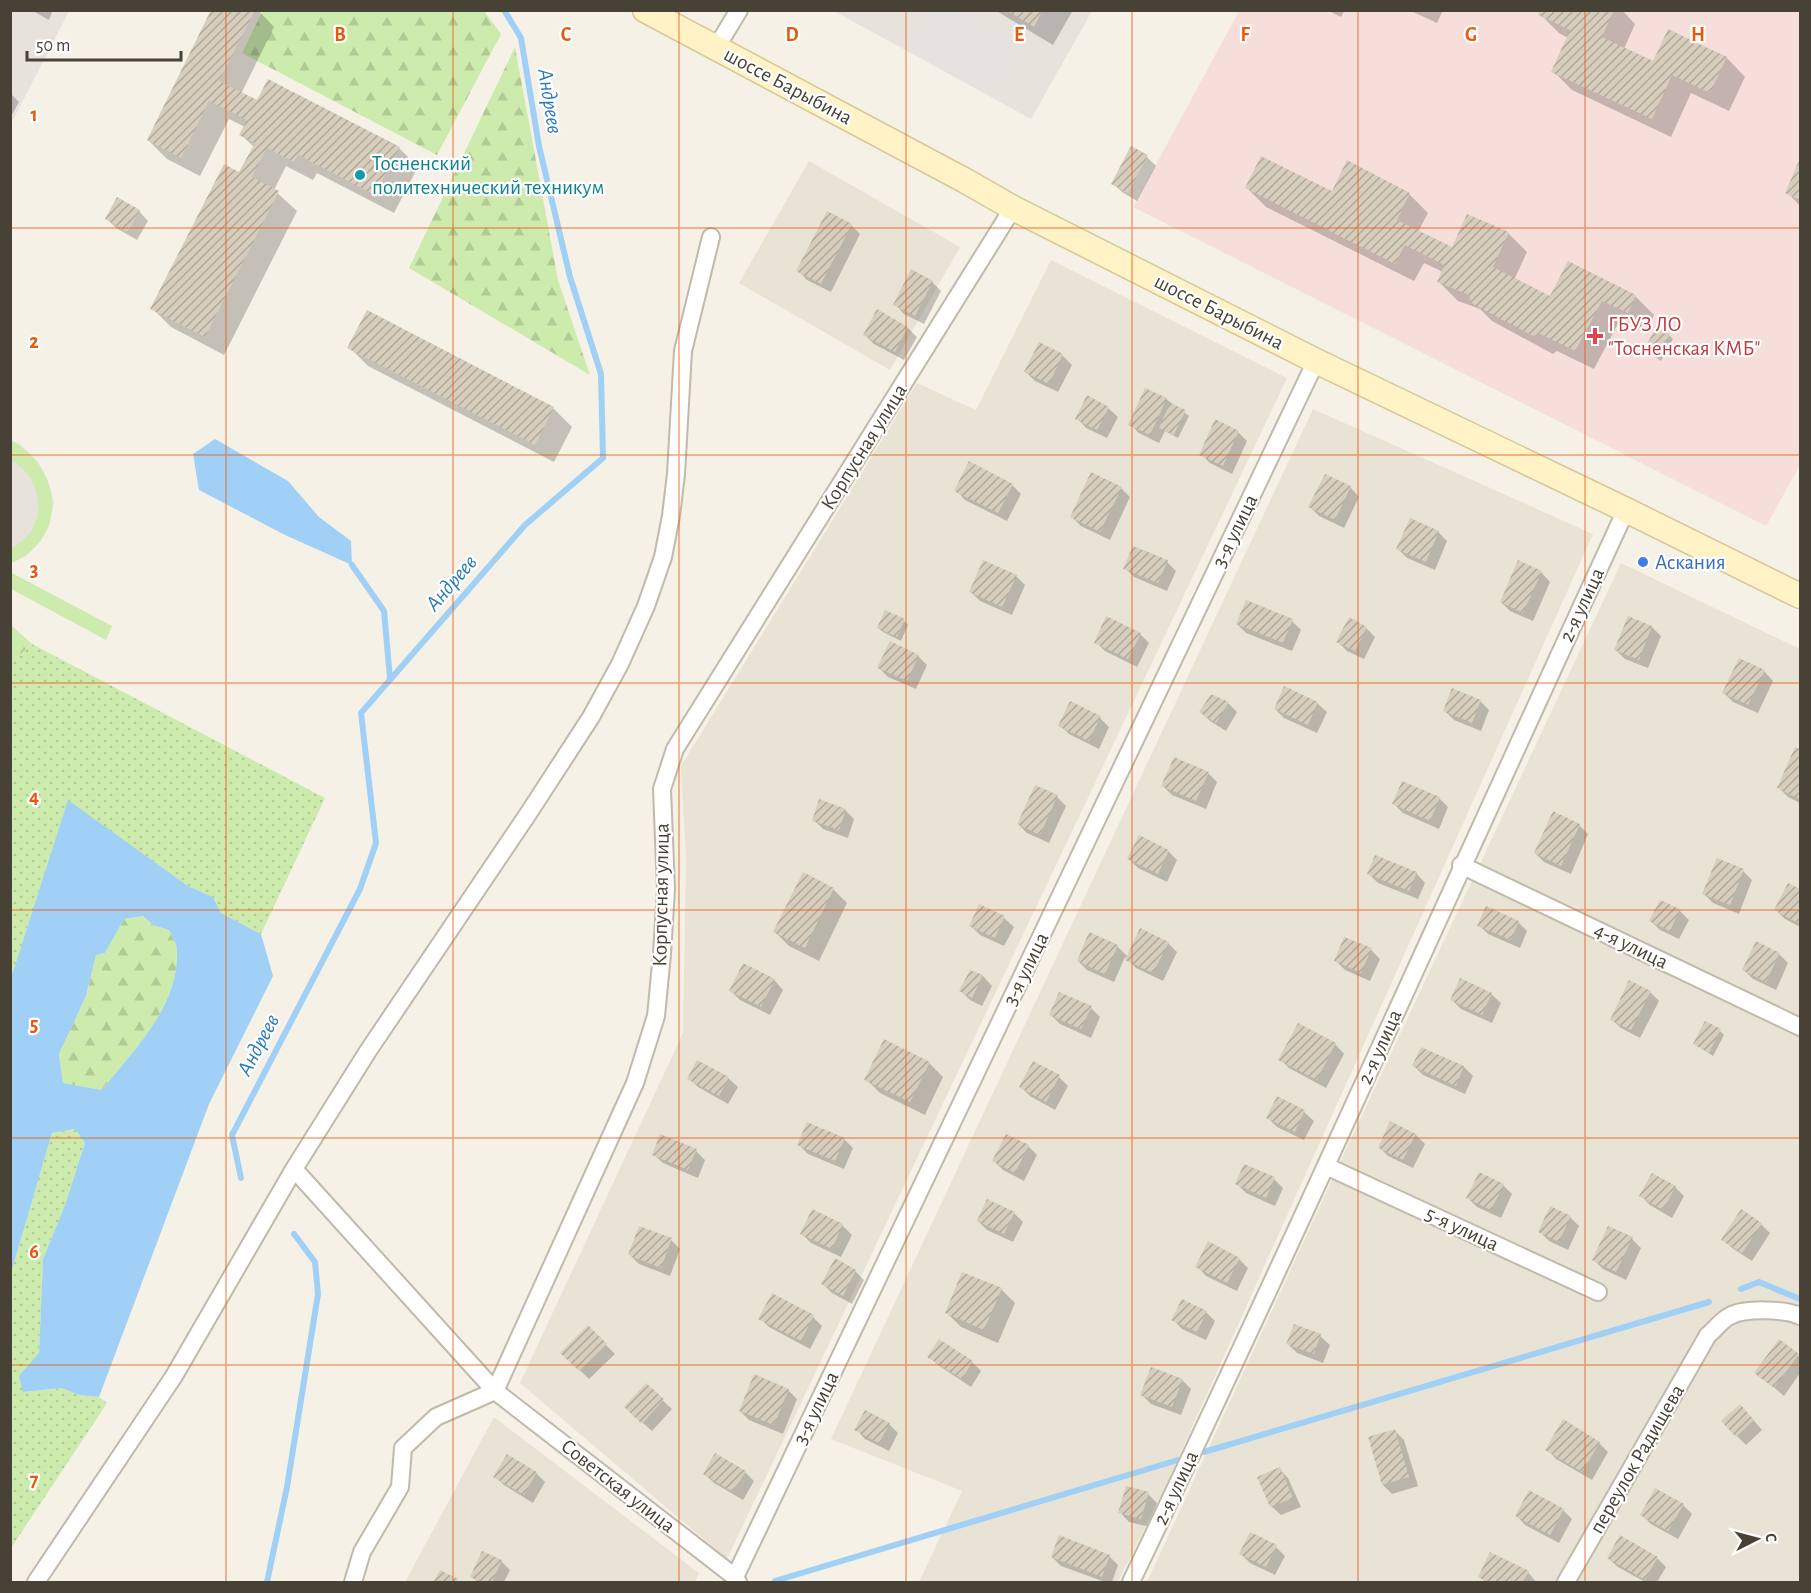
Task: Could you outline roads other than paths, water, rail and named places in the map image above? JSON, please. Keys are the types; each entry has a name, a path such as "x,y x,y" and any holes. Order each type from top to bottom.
{"main road":[{"name":"шоссе Барыбина","path":"645,10 1013,208 1316,362 1800,596"}],"street":[{"path":"716,48 739,10"},
{"name":"Корпусная улица","path":"495,1391 635,1083 656,1016 666,889 662,789 675,749 1013,208"},
{"path":"36,1582 174,1376 294,1169 368,1051 572,746 620,664 646,606 663,557 676,474 683,351 711,237"},
{"name":"3-я улица","path":"737,1580 1316,362"},
{"name":"2-я улица","path":"1131,1582 1326,1167 1461,865 1626,510"},
{"name":"4-я улица","path":"1461,865 1800,1027"},
{"name":"5-я улица","path":"1326,1167 1598,1292"},
{"name":"Советская улица","path":"294,1169 495,1391 737,1580"},
{"name":"переулок Радищева","path":"1566,1582 1708,1335 1730,1316 1761,1311 1791,1311 1800,1316"},
{"path":"353,1582 362,1552 400,1487 404,1448 436,1417 495,1391"}],"water":[{"path":"215,439 288,481 319,517 351,541 352,565 285,535 199,490 193,454"},
{"path":"68,800 188,886 213,897 221,913 261,934 273,976 209,1104 99,1397 80,1395 61,1388 23,1392 19,1376 39,1353 43,1259 65,1205 85,1143 75,1129 52,1133 11,1273 11,978","holes":["143,916 153,925 169,930 177,948 176,971 163,1009 140,1043 102,1090 63,1083 59,1054 86,996 96,955 105,953 124,919"]}],"waterway":[{"name":"Андреев","path":"241,1178 232,1135 360,889 376,843 361,713 525,525 603,458 601,374 570,277 539,146 521,38 504,10"},
{"path":"352,565 384,611 390,679"},
{"name":"Андреев","path":"267,1582 287,1487 318,1294 315,1262 294,1234"},
{"path":"1741,1289 1759,1282 1800,1299"},
{"path":"1204,1452 1709,1302"},
{"path":"775,1581 1178,1460"}],"place":[{"name":"Тосненский политехнический техникум","path":"360,175"},
{"name":"ГБУЗ ЛО \"Тосненская КМБ\"","path":"1595,336"},
{"name":"Аскания","path":"1643,562"}]}
